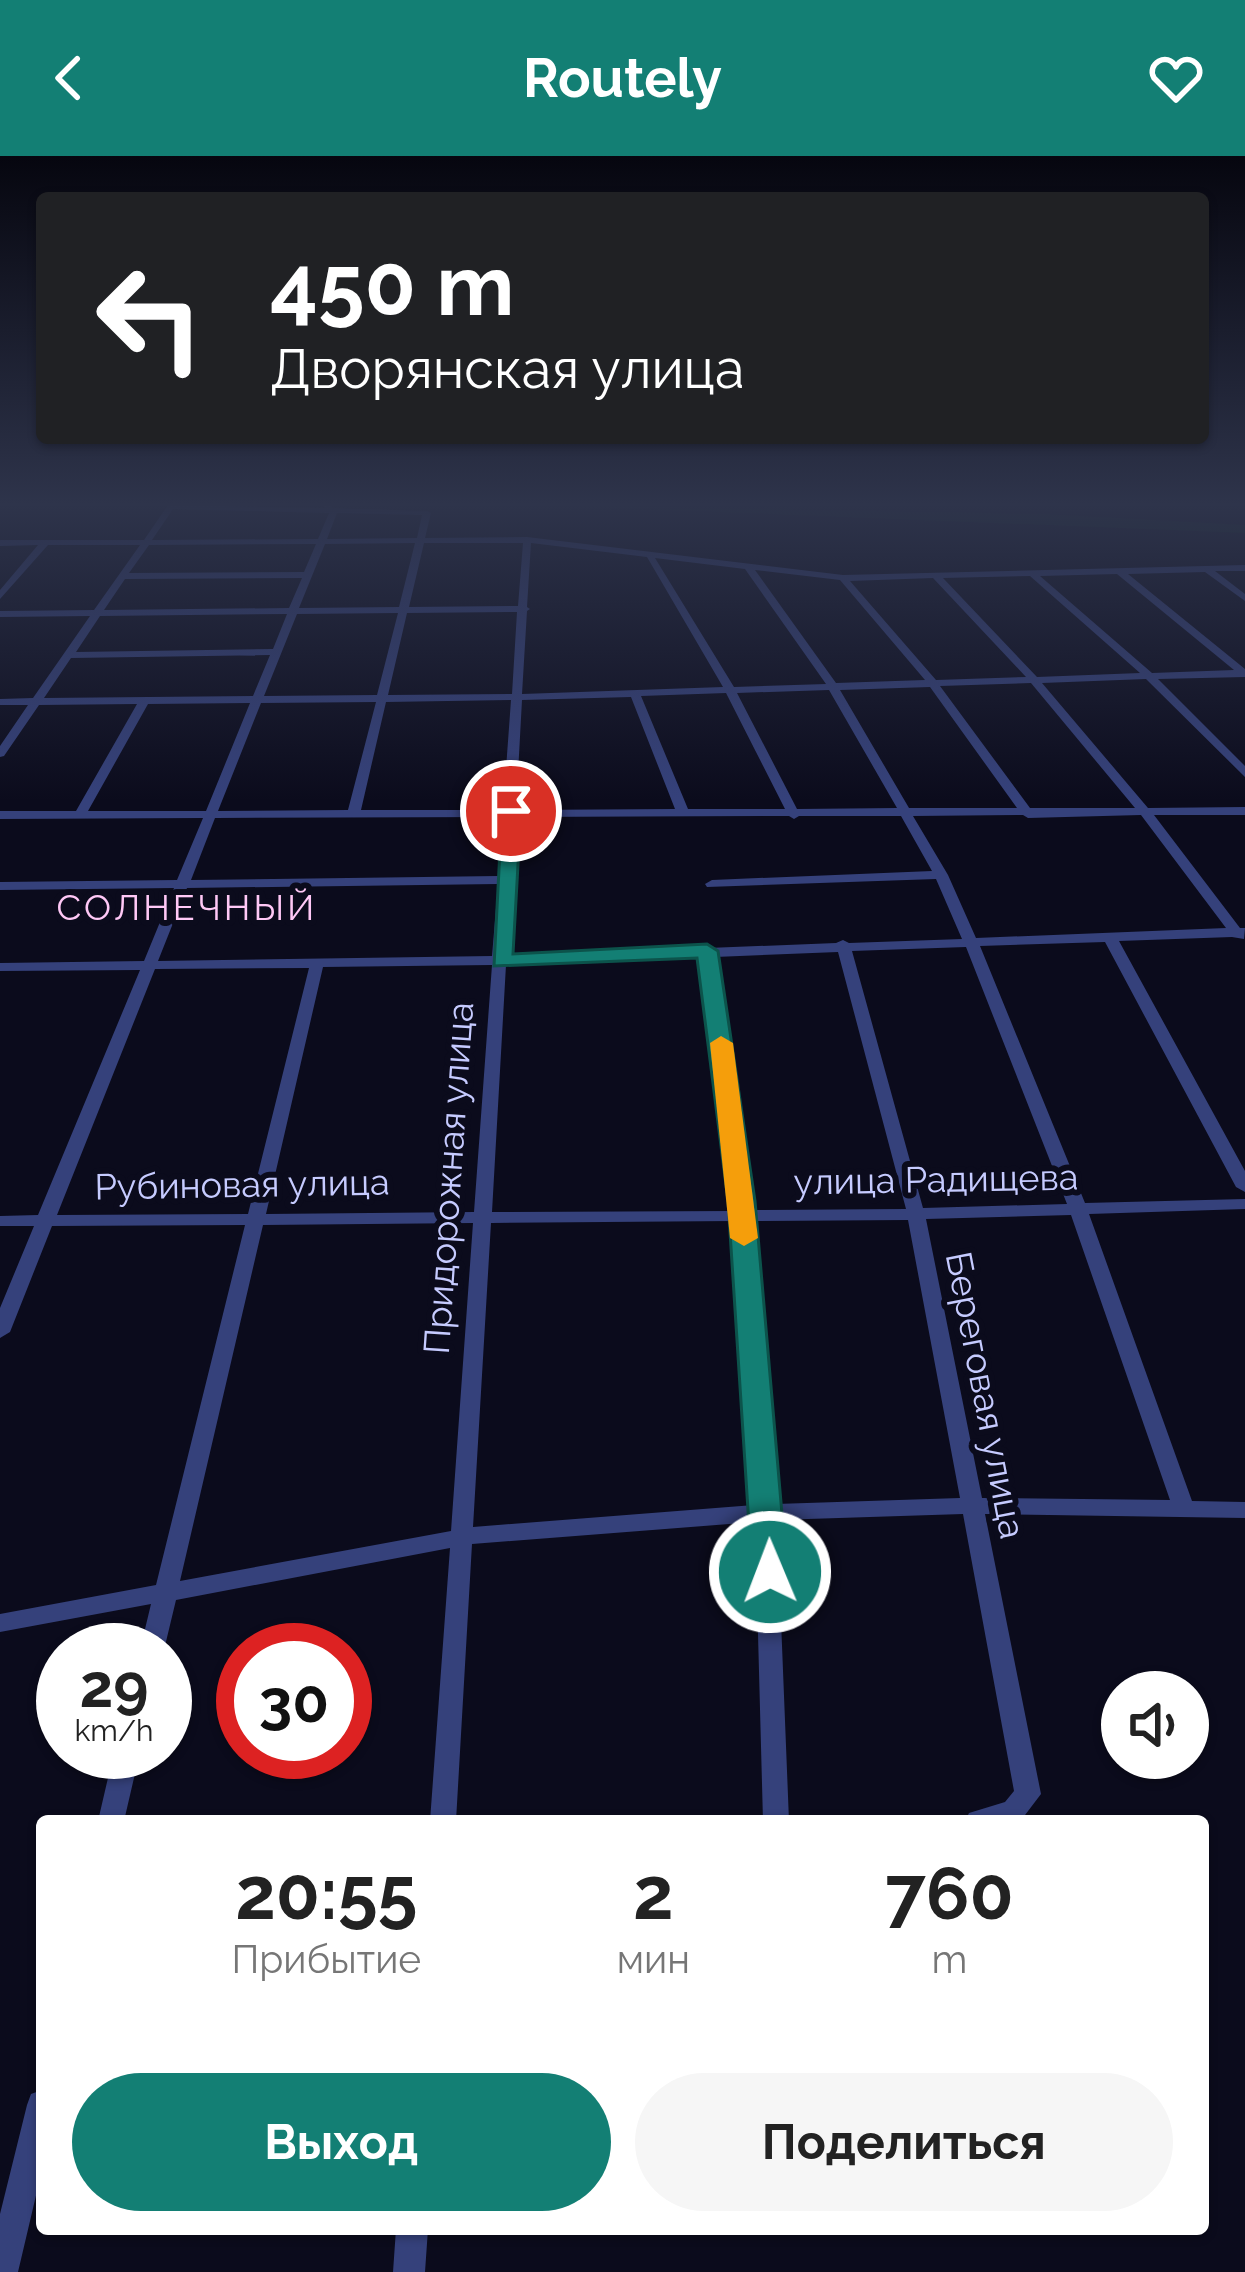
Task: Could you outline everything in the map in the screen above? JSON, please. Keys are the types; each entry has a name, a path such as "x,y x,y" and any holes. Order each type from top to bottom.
{"street":[{"path":"0,754 103,604"},
{"path":"0,1332 296,604"},
{"path":"354,812 406,604"},
{"name":"Придорожная улица","path":"443,1815 525,604"},
{"path":"678,604 729,688 794,815"},
{"path":"774,604 832,685 941,874 971,940 1082,1210 1183,1506"},
{"path":"866,604 931,681 1028,814"},
{"path":"964,604 1036,677 1242,937"},
{"path":"1067,604 1148,675 1245,773"},
{"path":"1159,604 1245,673"},
{"path":"0,614 525,609"},
{"path":"68,655 276,652"},
{"path":"0,702 519,697 1245,673"},
{"path":"634,691 682,813"},
{"path":"80,814 145,700"},
{"path":"0,815 1245,811"},
{"path":"712,884 941,874"},
{"path":"0,886 507,880"},
{"path":"1109,936 1245,1187"},
{"path":"0,967 502,961 843,944 1242,937"},
{"name":"Береговая улица","path":"843,944 916,1214 1028,1794 1012,1810 996,1815"},
{"path":"707,951 742,1216 769,1512 776,1815"},
{"path":"158,1623 317,964"},
{"name":"улица Радищева","path":"485,1214 916,1214 1245,1204"},
{"name":"Рубиновая улица","path":"0,1221 485,1214"},
{"path":"0,1623 464,1537 769,1512 1183,1506 1245,1510"},
{"path":"112,1815 121,1779"},
{"path":"2,2272 36,2130"},
{"path":"409,2272 412,2235"}],"slow traffic":[{"path":"721,1043 744,1238"}],"district":[{"name":"СОЛНЕЧНЫЙ","path":"187,907"}],"route":[{"path":"511,811 502,961 707,951 741,1201 770,1572"}]}
